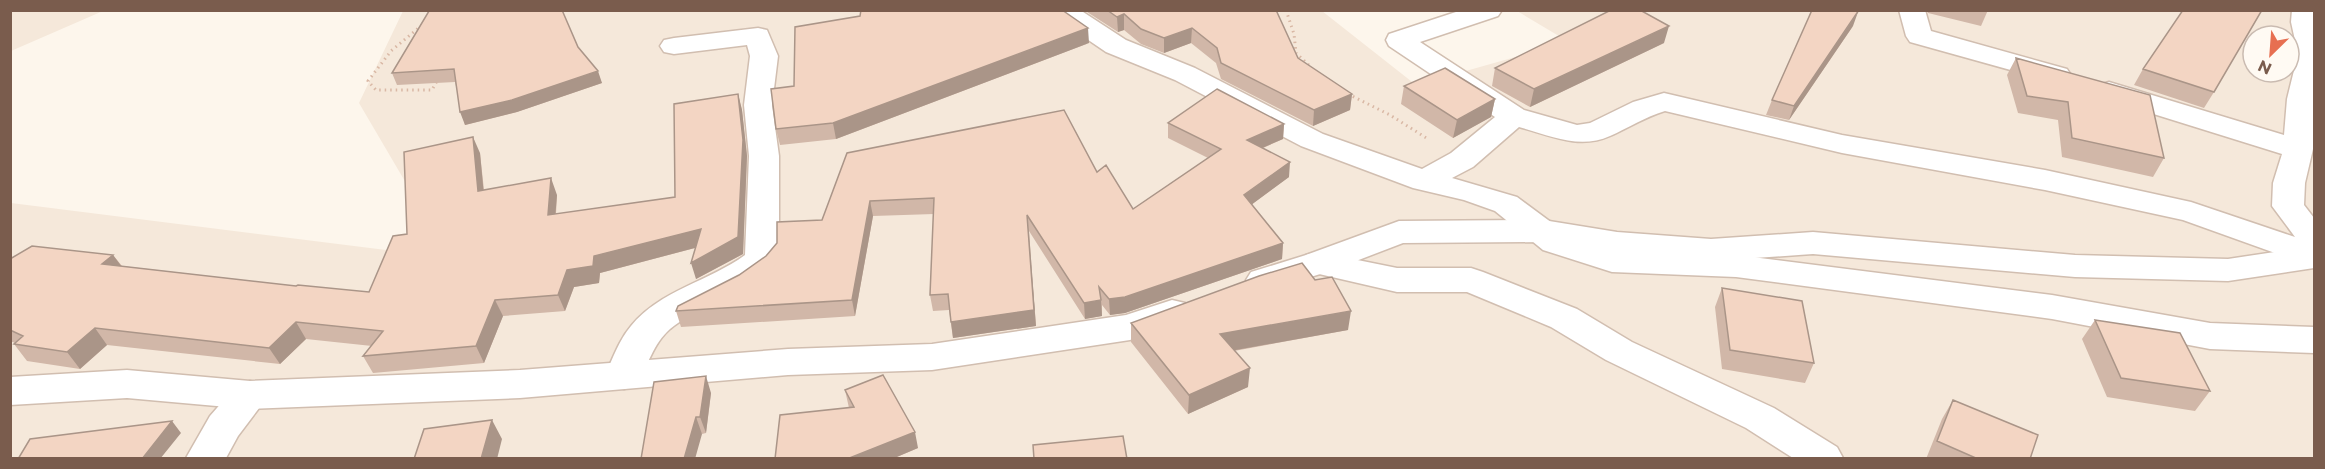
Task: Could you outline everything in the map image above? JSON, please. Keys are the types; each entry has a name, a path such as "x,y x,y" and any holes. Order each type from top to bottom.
{"street":[{"path":"1062,10 1116,46 1185,74 1312,140 1424,181 1474,193 1506,204 1555,242 1612,261 1736,266 2052,308 2210,336 2314,340"},
{"path":"1488,10 1399,40 1514,116 1576,134 1597,131 1643,108 1664,102 1842,144 2044,180 2191,212 2314,257"},
{"path":"1912,10 1919,36 2009,60 2298,149"},
{"path":"2305,10 2304,22 2312,54 2301,99 2298,149 2289,183 2288,206 2314,239"},
{"path":"624,375 644,334 668,312 747,273 762,260 764,156 758,105 764,56 758,36 674,46"},
{"path":"1424,181 1462,160 1514,116"},
{"path":"10,391 127,384 250,395 520,384 788,362 932,357 1130,327 1318,263 1399,232 1543,231 1617,243 1712,250 1813,243 2075,266 2228,270 2314,257"},
{"path":"1318,263 1397,280 1471,280 1563,318 1618,351 1760,418 1823,459"},
{"path":"206,459 224,426 250,395"}],"path":[{"path":"1286,10 1294,34 1296,53 1311,68"},
{"path":"425,23 391,51 368,81 376,90 432,90 442,72"},
{"path":"1337,89 1390,116 1462,160"}],"shaded area":[{"path":"11,10 103,10 103,11 11,51"},
{"path":"403,11 1322,11 1416,85 1569,42 1517,11 2314,11 2314,458 11,458 11,203 450,258 359,103"}],"building":[{"path":"562,10 578,47 598,71 512,100 460,112 454,69 392,73 429,11"},
{"path":"861,10 1062,10 1088,28 833,123 776,129 771,89 794,86 795,27 860,16"},
{"path":"1107,10 1276,10 1298,58 1352,94 1314,110 1221,63 1217,48 1192,28 1164,38 1141,29 1124,14 1117,17"},
{"path":"1611,10 1640,10 1669,26 1534,89 1495,68"},
{"path":"1812,10 1859,10 1794,106 1772,100"},
{"path":"2183,10 2262,10 2254,24 2241,24 2241,46 2214,92 2143,69"},
{"path":"2016,58 2150,95 2164,158 2072,138 2068,102 2027,96"},
{"path":"1445,68 1495,99 1457,120 1404,86"},
{"path":"1217,89 1284,124 1247,140 1290,162 1244,195 1283,243 1125,297 1109,299 1099,287 1101,300 1084,303 1027,215 1034,310 951,322 948,294 930,295 934,198 870,201 852,300 676,311 678,306 739,275 766,256 777,243 777,222 822,220 847,153 1064,110 1097,172 1106,165 1133,209 1221,149 1168,123"},
{"path":"738,94 743,140 738,237 691,263 701,229 594,256 593,266 567,270 558,295 495,300 476,346 363,356 383,331 296,322 269,348 95,328 67,352 14,344 23,336 10,330 10,259 32,246 113,255 102,264 369,292 393,236 407,234 404,152 473,137 478,191 551,178 548,215 675,197 674,104"},
{"path":"1302,263 1315,280 1332,277 1351,311 1220,334 1250,368 1189,395 1131,323 1259,276"},
{"path":"1722,288 1802,301 1814,363 1730,350"},
{"path":"2095,320 2180,333 2210,391 2121,378"},
{"path":"883,375 915,432 847,459 775,459 780,415 854,407 845,390"},
{"path":"706,376 700,417 696,417 684,459 641,459 654,382"},
{"path":"1953,400 2038,435 2030,459 1978,459 1937,441"},
{"path":"492,420 481,459 414,459 424,429"},
{"path":"172,421 142,459 18,459 30,439"},
{"path":"1123,436 1127,459 1034,459 1033,445"}]}
